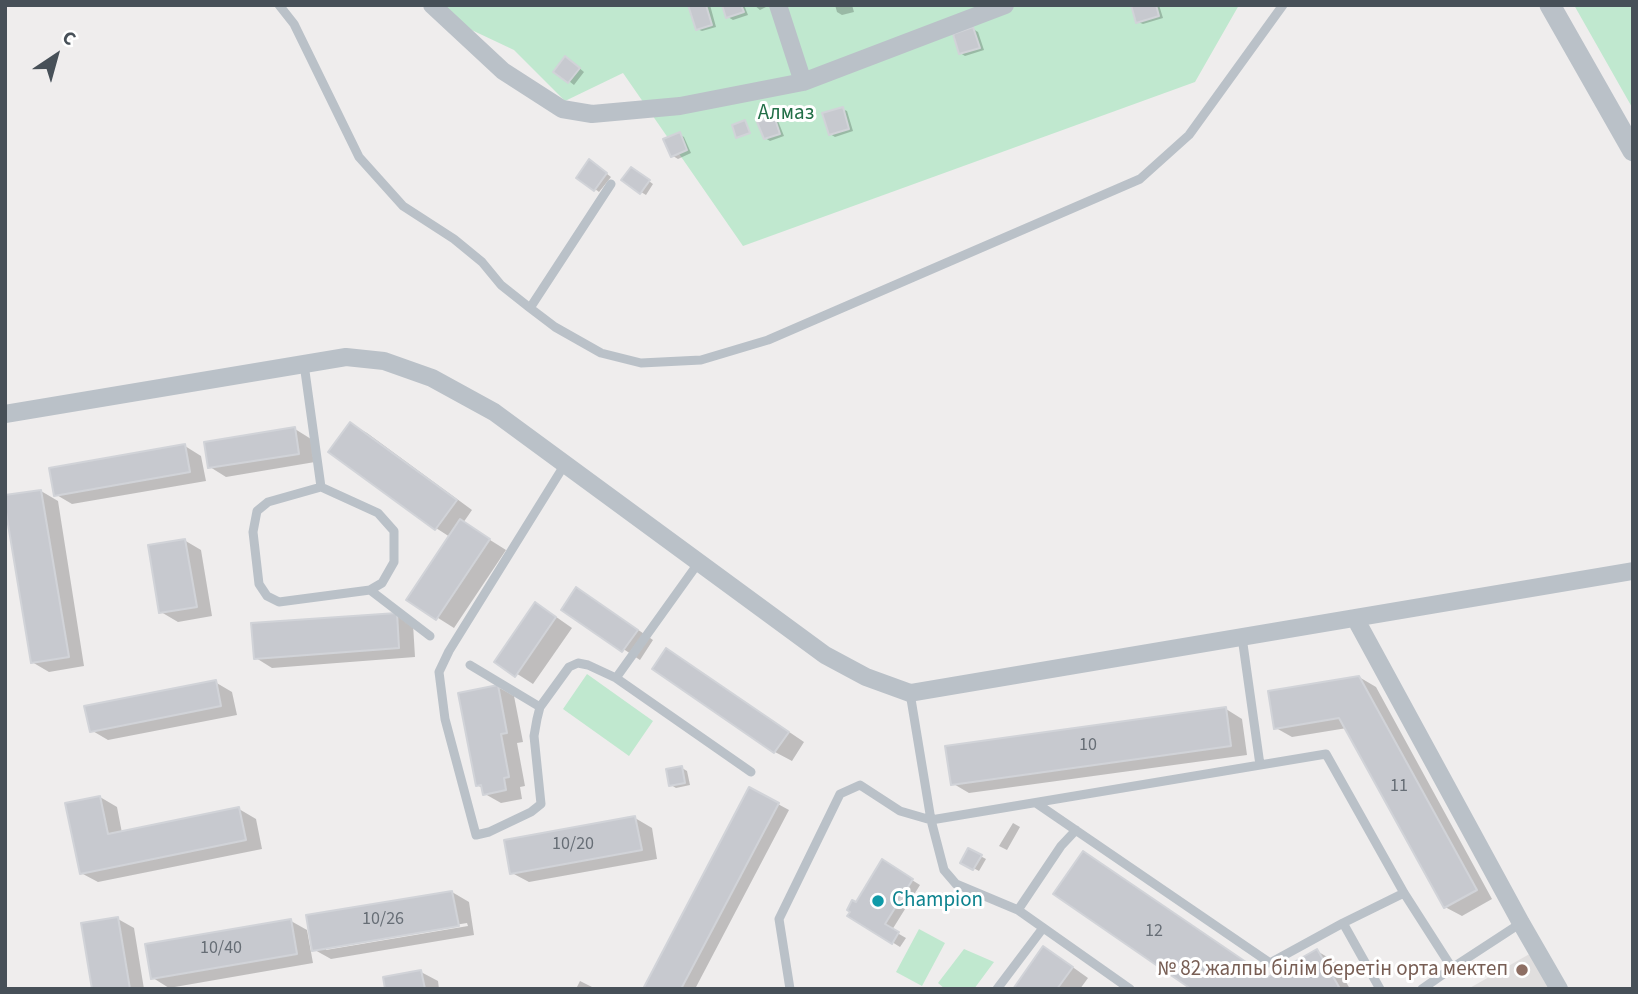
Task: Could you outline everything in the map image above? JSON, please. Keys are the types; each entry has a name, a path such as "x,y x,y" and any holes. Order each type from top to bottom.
{"street":[{"path":"432,5 503,71 562,109 592,114 680,106 803,82 1005,5"},
{"path":"778,5 803,82"},
{"path":"1550,5 1633,151"},
{"path":"5,414 346,357 384,361 432,377 494,412 825,655 866,677 911,692 1633,571"},
{"path":"1355,618 1559,989"}],"lane":[{"path":"278,5 294,24 359,158 403,206 454,239 482,262 501,285 555,327 601,353 641,363 701,360 768,340 1140,178 1189,135 1283,5"},
{"path":"530,308 611,184"},
{"path":"304,364 321,487"},
{"path":"565,464 449,651 439,672 445,719 477,835 531,812 541,804 534,736 540,707 569,667 578,663 616,678 751,772"},
{"path":"321,487 378,513 394,531 394,562 382,583 370,590 279,602 267,596 259,584 253,532 257,512 268,502 321,487"},
{"path":"616,678 699,562"},
{"path":"370,590 430,636"},
{"path":"1242,637 1260,765"},
{"path":"470,665 540,707"},
{"path":"911,692 931,820 944,870 956,884 1018,910 1130,989"},
{"path":"790,989 779,919 840,794 860,785 900,811 931,820 1326,754 1404,893 1452,968"},
{"path":"1036,803 1270,963 1404,893"},
{"path":"1018,910 1061,846 1076,830"},
{"path":"1343,923 1380,989"},
{"path":"1422,989 1521,923"},
{"path":"997,989 1043,928"}],"shaded area":[{"name":"№ 82 жалпы білім беретін орта мектеп","path":"1533,952 1553,989 1468,989"}],"green space":[{"name":"Алмаз","path":"432,5 1239,5 1195,82 743,246 623,73 565,101 514,50 444,17"},
{"path":"1574,5 1633,5 1633,109"},
{"path":"587,674 653,721 629,756 563,709"},
{"path":"919,929 945,943 922,986 896,972"},
{"path":"964,949 994,962 974,989 945,989 938,983"}],"building":[{"path":"688,5 706,5 712,25 696,30"},
{"path":"722,5 741,5 744,12 726,18"},
{"path":"1131,5 1156,5 1159,16 1136,23"},
{"path":"973,27 980,48 959,54 953,34"},
{"path":"565,56 580,68 568,83 553,72"},
{"path":"843,107 849,129 829,135 822,113"},
{"path":"774,116 780,134 764,139 757,122"},
{"path":"745,120 750,133 736,138 732,125"},
{"path":"680,132 687,150 671,157 663,139"},
{"path":"589,159 607,173 594,191 576,178"},
{"path":"631,167 650,180 640,194 621,180"},
{"path":"350,422 457,500 435,530 328,452"},
{"path":"295,427 299,454 208,468 204,442"},
{"path":"185,444 190,472 54,496 49,468"},
{"path":"41,490 69,657 31,663 5,495"},
{"path":"460,519 490,539 436,620 406,600"},
{"path":"185,539 197,607 159,613 148,545"},
{"path":"576,587 638,630 622,652 561,610"},
{"path":"535,602 556,617 515,677 494,662"},
{"path":"397,613 399,648 254,659 251,623"},
{"path":"666,648 789,732 774,753 652,669"},
{"path":"1359,676 1477,890 1444,908 1339,718 1274,729 1268,691"},
{"path":"216,680 221,706 90,732 84,706"},
{"path":"498,685 507,733 501,734 509,777 504,778 506,790 483,795 481,785 476,786 458,693"},
{"path":"1226,707 1231,746 951,785 945,746"},
{"path":"682,766 685,783 669,786 666,769"},
{"path":"749,787 779,803 681,989 643,989"},
{"path":"100,796 108,834 239,807 246,840 80,874 65,803"},
{"path":"635,816 642,850 510,874 504,840"},
{"path":"968,848 982,855 973,870 960,863"},
{"path":"1083,851 1268,977 1317,949 1339,987 1191,989 1053,894"},
{"name":"Champion","path":"882,859 913,879 885,924 899,932 892,944 847,916 852,900 856,902"},
{"path":"452,891 459,926 312,951 306,915"},
{"path":"118,917 130,989 92,989 81,923"},
{"path":"291,919 297,954 151,979 145,944"},
{"path":"1043,946 1073,967 1057,989 1013,989"},
{"path":"421,970 425,989 385,989 383,977"}],"place":[{"name":"Champion","path":"878,901"},
{"name":"№ 82 жалпы білім беретін орта мектеп","path":"1522,970"}]}
